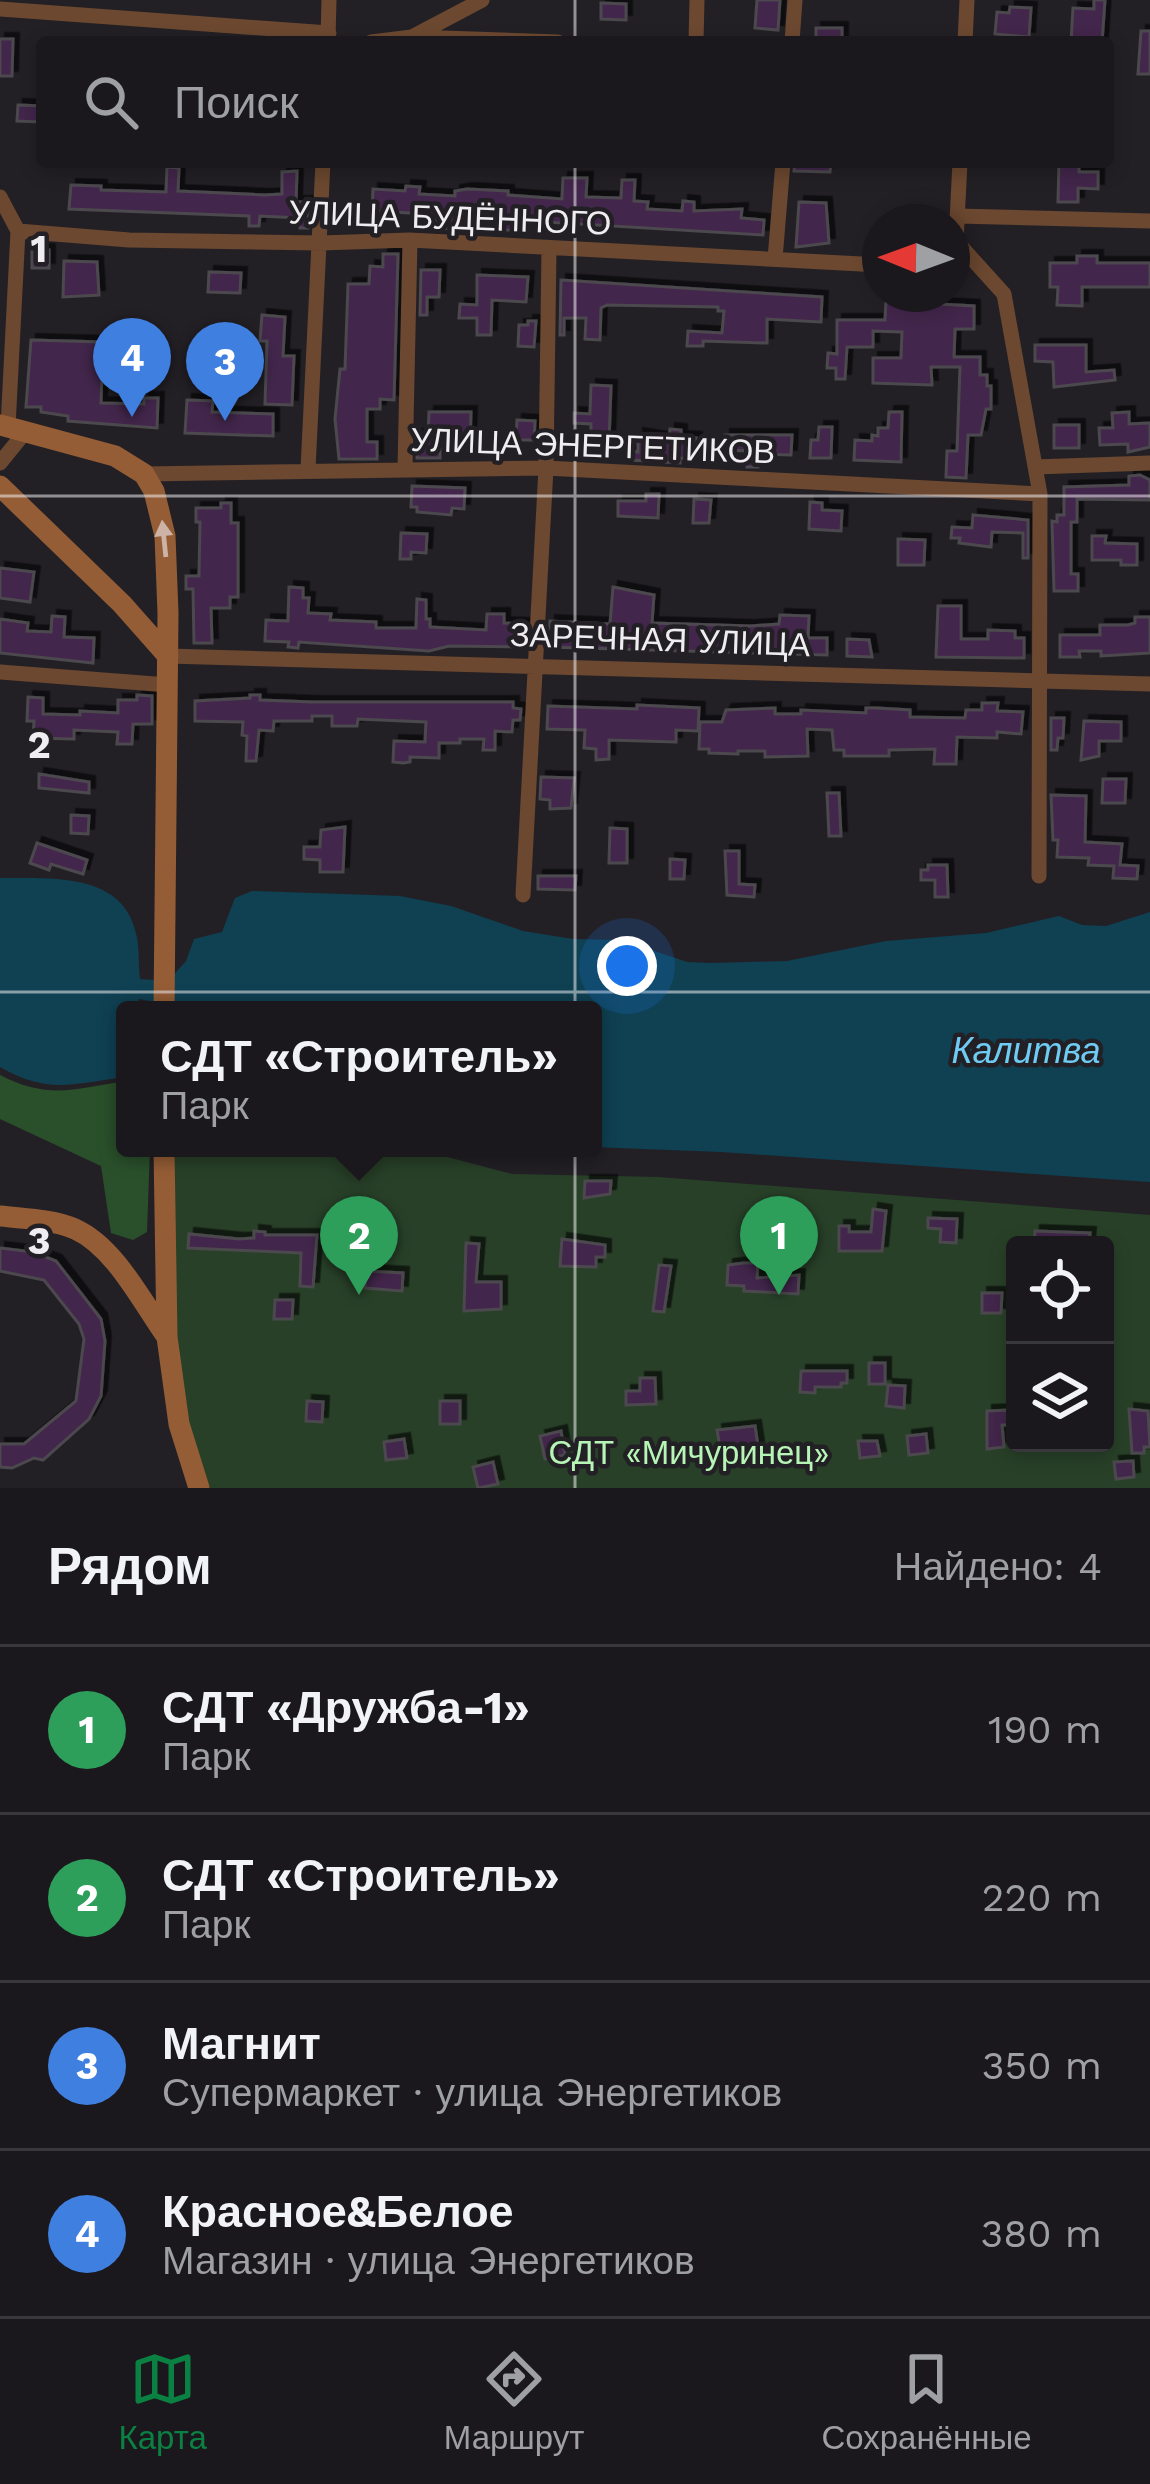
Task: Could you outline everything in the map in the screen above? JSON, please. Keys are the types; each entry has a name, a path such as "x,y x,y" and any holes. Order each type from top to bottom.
{"main road":[{"path":"11,428 115,456 144,474 154,491 165,536 168,613 164,1001"},
{"path":"0,486 168,656"},
{"path":"164,1157 167,1337 179,1424 200,1488"},
{"path":"0,1216 78,1230 104,1250 167,1337"}],"street":[{"path":"328,36 329,0"},
{"path":"414,36 482,0"},
{"path":"696,36 697,0"},
{"path":"792,36 795,0"},
{"path":"965,36 967,0"},
{"path":"0,9 305,36"},
{"path":"308,469 324,168"},
{"path":"775,260 783,168"},
{"path":"957,204 959,168"},
{"path":"0,197 18,231 11,428 0,463"},
{"path":"970,216 1150,220"},
{"name":"УЛИЦА БУДЁННОГО","path":"18,231 129,240 410,240 862,264"},
{"path":"405,469 410,240"},
{"path":"524,895 546,468 549,248"},
{"path":"970,260 1004,294 1040,494 1039,876"},
{"path":"1035,467 1150,463"},
{"name":"УЛИЦА ЭНЕРГЕТИКОВ","path":"144,474 546,468 1040,494"},
{"path":"142,627 168,613"},
{"name":"ЗАРЕЧНАЯ УЛИЦА","path":"168,656 1150,684"},
{"path":"0,672 168,685"}],"green space":[{"path":"0,1075 47,1090 116,1082 116,1157 150,1157 147,1232 133,1240 111,1233 101,1166 0,1119"},
{"name":"СДТ «Мичуринец»","path":"175,1157 447,1157 512,1174 658,1177 1150,1215 1150,1488 210,1488 187,1418 177,1343"}],"water":[{"name":"Калитва","path":"0,878 79,882 114,897 135,930 140,979 168,981 186,961 194,939 222,932 235,898 252,891 400,896 451,906 523,931 623,940 687,962 711,963 787,961 886,941 986,933 1059,916 1082,925 1106,926 1150,912 1150,1182 602,1147 602,1001 116,1001 116,1078 44,1084 0,1067"}],"building":[{"path":"757,0 780,0 778,30 755,28"},
{"path":"1094,0 1105,0 1102,36 1071,36 1073,8 1094,9"},
{"path":"601,3 626,4 626,20 601,19"},
{"path":"1010,7 1031,8 1029,36 995,34 997,12 1009,13"},
{"path":"816,28 842,28 842,36 816,36"},
{"path":"1141,31 1150,31 1150,74 1138,74"},
{"path":"0,39 13,39 12,76 0,76"},
{"path":"18,105 36,106 36,122 17,121"},
{"path":"167,168 179,168 178,191 265,195 282,194 282,172 297,171 296,202 309,202 308,228 300,228 300,218 260,216 259,226 249,226 249,216 69,209 71,185 166,192"},
{"path":"794,168 830,168 830,172"},
{"path":"1059,168 1098,172 1098,189 1078,188 1078,202 1058,202"},
{"path":"563,178 587,178 586,197 621,198 622,180 635,180 634,201 648,202 647,209 682,211 683,201 694,202 694,211 742,209 741,218 764,220 763,235 513,220 512,230 499,230 499,219 454,216 453,229 435,228 429,214 372,211 373,189 420,187 419,194 455,196 455,191 467,189 508,191 508,195 562,199"},
{"path":"799,202 826,203 829,243 796,247"},
{"path":"32,250 49,250 49,268 32,268"},
{"path":"383,254 398,254 394,400 380,399 380,409 367,409 367,442 377,442 377,459 339,459 335,419 340,369 345,369 348,284 369,284 370,266 383,267"},
{"path":"1077,256 1097,256 1097,263 1150,263 1150,287 1082,287 1082,306 1057,305 1058,287 1050,287 1050,263 1077,263"},
{"path":"64,261 97,262 99,295 63,297"},
{"path":"421,270 440,270 439,297 427,297 427,315 420,315"},
{"path":"209,272 241,273 240,293 208,292"},
{"path":"477,275 528,277 526,302 492,300 491,335 477,335 477,318 459,318 460,304 477,305"},
{"path":"561,280 822,297 821,322 767,319 767,343 703,341 703,346 687,346 688,331 722,333 724,311 718,307 607,305 601,308 600,340 585,339 586,318 564,318 564,335 560,335"},
{"path":"974,306 974,329 955,329 954,357 980,357 980,375 987,375 987,386 991,386 991,409 986,409 981,435 968,435 966,478 946,477 947,451 957,451 960,367 931,367 932,385 873,383 873,358 901,358 902,332 873,331 873,347 847,347 845,379 836,379 836,368 827,368 828,353 837,354 837,320 885,320 885,312 970,312"},
{"path":"262,315 285,317 283,356 294,356 292,405 265,404 267,341 260,341"},
{"path":"536,321 534,347 518,346 519,325 528,325"},
{"path":"31,340 103,342 101,403 144,404 144,398 158,398 157,428 68,421 68,416 41,412 41,407 26,407"},
{"path":"1035,345 1086,345 1086,372 1114,370 1115,380 1054,387 1053,362 1035,361"},
{"path":"591,385 611,386 609,443 591,443 591,424 574,423 574,413 590,414"},
{"path":"187,400 213,401 212,412 273,414 273,436 185,433"},
{"path":"429,412 471,412 470,445 440,447 440,458 417,458 418,435 428,436"},
{"path":"889,412 902,412 901,462 854,460 855,440 872,441 878,428 888,428"},
{"path":"1129,412 1129,424 1150,423 1150,447 1128,452 1128,444 1100,445 1099,428 1113,428 1112,413"},
{"path":"517,420 535,421 534,440 516,440"},
{"path":"1054,425 1079,425 1079,448 1054,448"},
{"path":"819,427 832,427 831,458 810,458 811,440 818,440"},
{"path":"670,429 681,430 681,437 696,438 694,459 680,458 680,463 631,460 631,451 638,452 638,434 669,439"},
{"path":"725,435 792,435 791,455 759,454 758,467 747,467 748,451 725,450"},
{"path":"1129,476 1150,480 1150,500 1077,499 1077,522 1071,522 1071,574 1078,574 1078,591 1054,591 1052,521 1064,515 1064,487 1129,485"},
{"path":"412,486 465,488 464,509 452,508 451,515 417,512 417,507 411,507"},
{"path":"646,494 659,494 658,518 618,516 618,501 646,501"},
{"path":"694,499 711,500 709,523 693,523"},
{"path":"810,502 822,503 822,510 842,511 841,531 809,529"},
{"path":"221,503 231,503 231,523 238,523 238,597 230,597 230,608 211,608 212,643 194,643 193,589 186,589 186,576 199,576 196,508 221,508"},
{"path":"973,515 1028,520 1028,558 1023,558 1023,533 992,532 991,547 951,538 952,527 972,528"},
{"path":"401,533 427,534 426,553 411,552 411,559 400,559"},
{"path":"1092,536 1106,536 1105,543 1137,544 1137,565 1092,560"},
{"path":"898,539 925,540 924,565 898,565"},
{"path":"0,568 34,572 30,602 0,598"},
{"path":"289,587 303,588 303,598 309,598 308,613 331,614 330,620 376,622 376,628 416,628 417,599 426,600 430,627 486,630 487,614 504,614 504,623 524,624 524,647 449,646 429,651 299,642 298,648 288,647 289,642 265,641 266,620 288,621"},
{"path":"613,587 654,595 652,623 750,626 779,624 780,615 809,616 808,638 827,638 827,655 549,647 550,621 610,624"},
{"path":"938,606 961,606 961,639 988,639 988,630 1015,631 1015,638 1024,638 1024,658 936,657"},
{"path":"52,616 65,617 64,637 94,638 93,663 0,653 0,619 28,623 27,631 51,632"},
{"path":"1135,617 1150,617 1150,653 1101,656 1101,651 1079,651 1080,657 1060,657 1060,635 1100,635 1100,625 1128,625 1135,623"},
{"path":"847,639 869,640 872,657 847,656"},
{"path":"137,695 152,696 152,724 133,724 132,744 117,744 118,732 74,730 74,739 33,738 34,721 27,721 28,697 43,698 43,714 80,715 80,711 118,713 118,700 137,700"},
{"path":"260,695 260,700 312,702 513,702 513,708 521,709 512,732 495,731 495,750 483,750 484,739 460,739 460,743 439,743 439,758 393,762 394,741 425,742 426,722 358,719 357,726 332,726 332,716 312,716 312,721 274,721 273,731 259,730 256,761 246,761 243,722 195,721 195,701"},
{"path":"982,703 998,703 997,711 1023,712 1021,734 957,737 956,764 934,764 935,749 844,756 844,750 834,750 832,730 807,729 808,756 765,757 765,751 738,754 699,749 700,722 722,722 726,710 775,708 775,714 801,714 801,710 866,713 866,708 877,708 910,710 910,717 965,718 966,710 982,710"},
{"path":"637,705 699,708 698,731 676,730 676,742 609,740 609,759 596,760 596,749 584,748 585,730 547,729 548,706 637,709"},
{"path":"1051,718 1064,718 1057,750 1051,750"},
{"path":"1084,721 1121,722 1121,741 1099,741 1099,756 1081,760"},
{"path":"39,774 89,782 89,793 39,788"},
{"path":"541,777 574,778 571,808 550,809 550,800 540,799"},
{"path":"1103,779 1126,779 1125,803 1102,803"},
{"path":"827,793 839,793 841,836 829,836"},
{"path":"1051,795 1086,796 1085,842 1122,844 1120,865 1138,866 1137,879 1113,878 1114,866 1088,865 1089,858 1057,857"},
{"path":"71,815 89,816 88,834 71,833"},
{"path":"345,827 343,872 320,872 320,860 304,859 304,847 320,847 321,830"},
{"path":"610,828 627,829 627,863 609,863"},
{"path":"37,843 87,860 83,874 30,863"},
{"path":"725,851 739,851 739,884 755,885 754,897 727,895"},
{"path":"670,859 685,860 684,879 670,879"},
{"path":"928,865 947,865 948,897 935,897 935,880 921,880 921,870 928,870"},
{"path":"538,876 576,876 575,890 538,889"},
{"path":"585,1181 611,1181 610,1194 584,1198"},
{"path":"873,1209 886,1211 882,1251 839,1251 839,1226 849,1226 849,1232 871,1232"},
{"path":"773,1210 788,1211 787,1232 773,1232"},
{"path":"928,1218 957,1219 956,1243 940,1242 941,1229 928,1228"},
{"path":"254,1231 317,1235 313,1287 300,1286 301,1253 188,1248 189,1234 239,1239 254,1238"},
{"path":"1035,1231 1090,1233 1090,1236 1035,1236"},
{"path":"562,1239 605,1245 605,1257 596,1257 596,1267 560,1266"},
{"path":"466,1243 479,1244 476,1282 501,1282 501,1309 464,1311"},
{"path":"0,1248 56,1261 101,1319 105,1341 101,1396 89,1419 43,1460 34,1458 12,1468 0,1467 0,1444 24,1444 76,1401 84,1339 79,1324 44,1280 0,1271"},
{"path":"758,1263 757,1278 799,1275 798,1294 744,1291 744,1286 727,1285 728,1265"},
{"path":"659,1265 671,1266 664,1312 653,1311"},
{"path":"366,1271 403,1273 402,1291 365,1288"},
{"path":"982,1293 1002,1293 1001,1313 982,1313"},
{"path":"275,1300 293,1300 292,1319 274,1319"},
{"path":"869,1363 885,1363 885,1384 869,1384"},
{"path":"801,1371 847,1371 847,1383 815,1387 815,1393 800,1392"},
{"path":"640,1378 655,1378 656,1404 626,1405 626,1391 640,1391"},
{"path":"888,1385 905,1386 904,1408 886,1406"},
{"path":"307,1401 323,1402 322,1422 306,1421"},
{"path":"440,1401 460,1401 460,1424 440,1424"},
{"path":"1129,1409 1148,1411 1150,1447 1144,1447 1144,1453 1132,1453"},
{"path":"1006,1410 1004,1447 987,1449 987,1411"},
{"path":"755,1426 758,1446 721,1452 717,1430"},
{"path":"561,1431 565,1455 545,1459 540,1436"},
{"path":"926,1434 928,1453 909,1455 907,1436"},
{"path":"404,1439 407,1458 386,1460 384,1442"},
{"path":"858,1441 877,1441 880,1456 860,1458"},
{"path":"1133,1461 1134,1477 1116,1479 1114,1462"},
{"path":"493,1462 498,1484 478,1488 473,1467"}],"place":[{"name":"Красное&Белое","path":"132,417"},
{"name":"Магнит","path":"225,421"},
{"name":"СДТ «Строитель»","path":"359,1295"},
{"name":"СДТ «Дружба-1»","path":"779,1295"}]}
